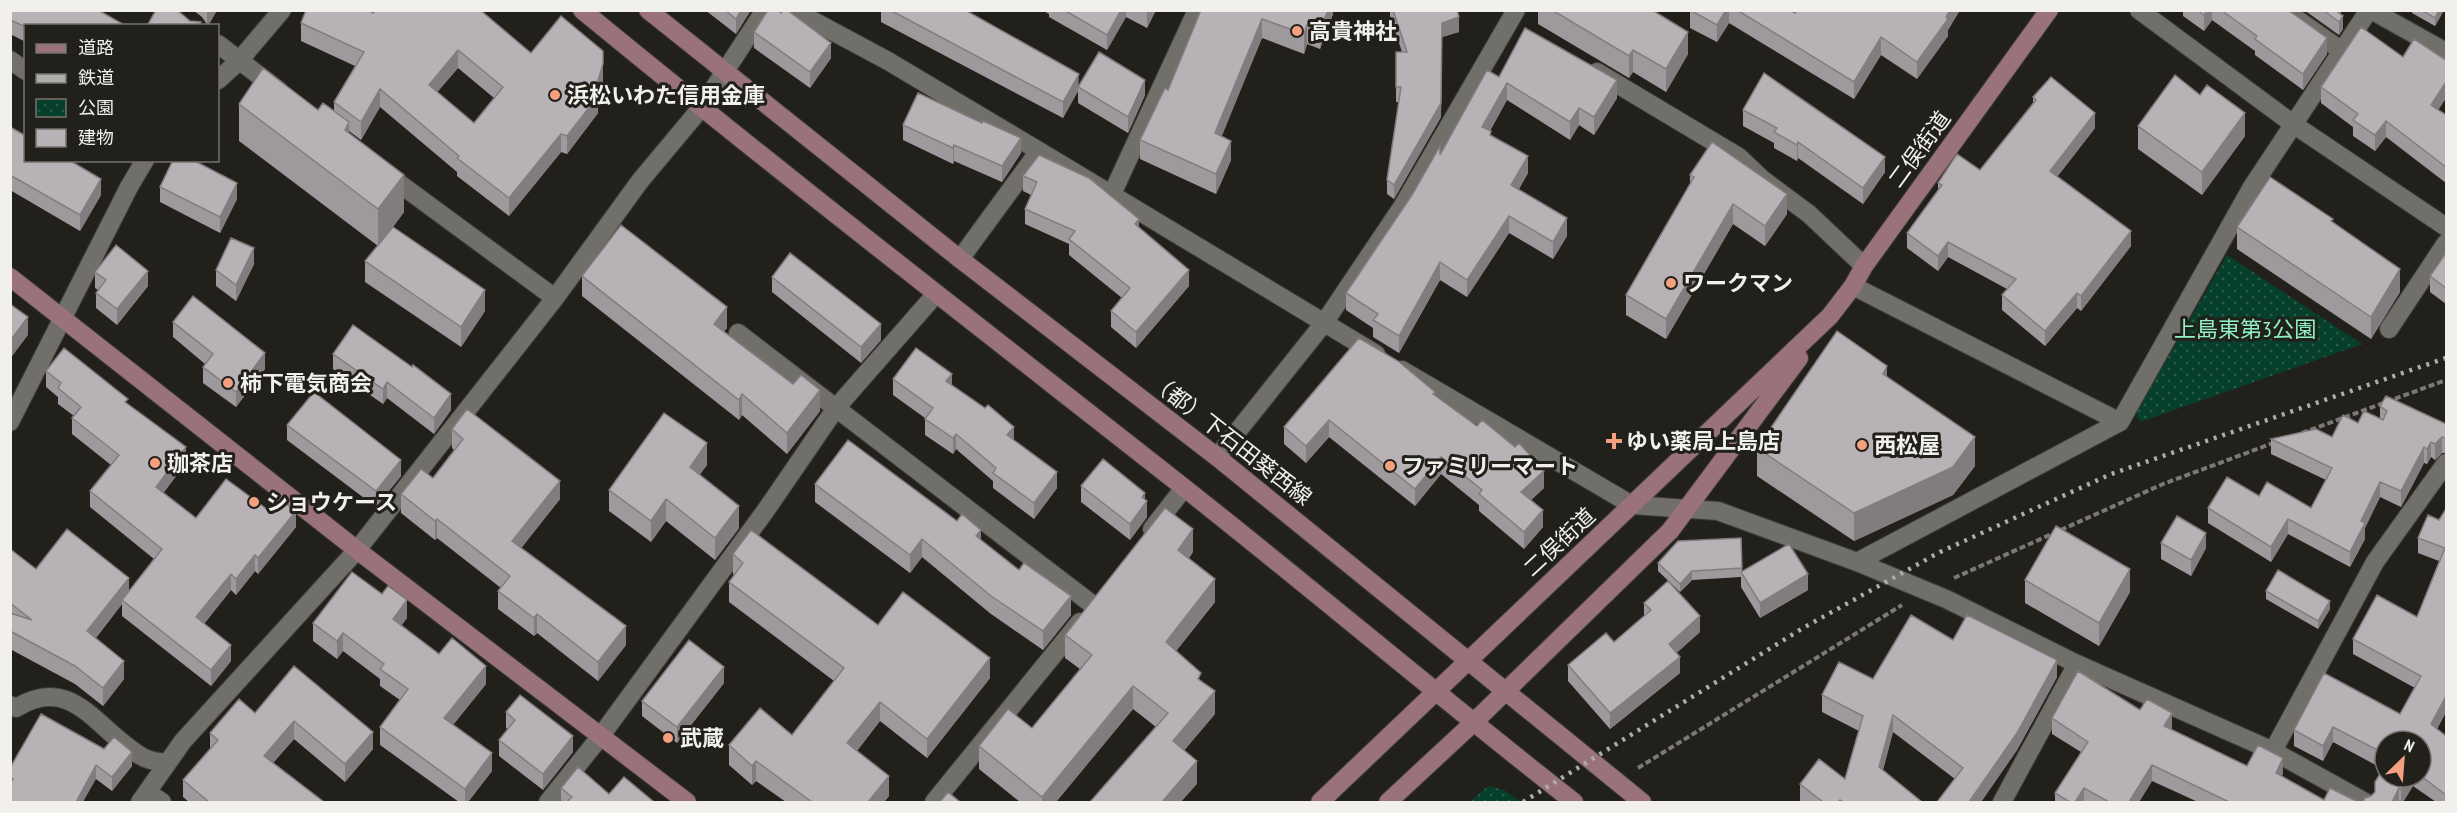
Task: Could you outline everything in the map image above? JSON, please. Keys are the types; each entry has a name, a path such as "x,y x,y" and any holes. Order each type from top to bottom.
{"street":[{"path":"219,79 238,62 282,10"},
{"path":"582,10 935,295 1184,488 1435,693 1574,802"},
{"name":"（都）下石田葵西線","path":"648,10 960,259 1216,458 1506,691"},
{"path":"150,799 167,764 183,741 357,549 555,298 640,181 701,108 765,10"},
{"path":"793,10 888,61 1632,505 1718,511 1857,562 1925,591 2077,664 2273,751 2365,802"},
{"path":"1112,194 1197,10"},
{"name":"二俣街道","path":"1388,802 1473,723 1670,531 1853,286 1864,266 2049,10"},
{"path":"2139,10 2161,16 2293,124 2446,227"},
{"path":"2284,10 2342,51"},
{"path":"1857,562 2120,422 2252,187 2370,10 2446,52"},
{"path":"1216,458 1324,323 1402,207 1513,16 1530,33"},
{"path":"219,45 238,62 289,99"},
{"path":"10,60 24,69"},
{"path":"1581,62 1739,157 1762,179 1809,214 1864,266"},
{"path":"960,259 1039,151"},
{"path":"10,422 129,187 145,162"},
{"path":"372,164 555,298"},
{"path":"2389,329 2446,243"},
{"path":"10,277 357,549 687,802"},
{"path":"1853,286 2120,422"},
{"path":"548,802 600,736 766,510 836,408 935,295"},
{"name":"二俣街道","path":"1320,802 1830,316"},
{"path":"738,333 1094,605"},
{"path":"2273,751 2375,562 2446,463"},
{"path":"1141,544 1184,488"},
{"path":"943,799 1107,588"},
{"path":"2002,802 2077,664"},
{"path":"1506,691 1642,802"},
{"path":"10,705 16,708 31,698 49,695 72,700 118,741 143,758 167,764"}],"path":[{"path":"2293,436 2446,380"},
{"path":"1617,781 1925,591 2163,484 2282,440"}],"green space":[{"name":"上島東第3公園","path":"2227,255 2362,344 2140,422 2136,413"},
{"path":"1488,786 1504,790 1521,802 1470,802"}],"building":[{"path":"10,10 98,10 122,24 24,24 24,26 10,20"},
{"path":"156,10 177,10 190,21 201,22 200,24 148,24"},
{"path":"306,10 368,10 373,13 375,10 480,10 531,53 561,16 603,51 603,64 595,90 598,96 567,136 561,134 509,198 457,158 459,156 380,89 361,122 334,102 364,52 301,23","holes":["458,50 503,87 474,123 429,85"]},
{"path":"725,10 741,10 736,19"},
{"path":"768,10 778,10 781,13 787,10 831,43 810,72 754,32"},
{"path":"890,10 965,10 1079,74 1063,102"},
{"path":"1064,10 1121,10 1107,35"},
{"path":"1201,10 1328,10 1320,30 1307,25 1304,34 1262,19 1215,133 1231,141 1216,174 1140,140 1165,88 1168,90"},
{"path":"1393,10 1457,10 1459,17 1442,23 1441,103 1394,185 1387,180 1401,87 1396,87 1396,52 1407,52"},
{"path":"1552,10 1652,10 1688,32 1666,69 1633,50 1629,56"},
{"path":"1690,10 1726,10 1717,25"},
{"path":"1737,10 1790,10 1795,13 1797,10 1950,10 1946,17 1948,19 1917,62 1881,37 1854,82"},
{"path":"2197,10 2207,10 2204,15"},
{"path":"2221,10 2288,10 2327,38 2303,74 2255,39 2257,36"},
{"path":"2323,10 2335,10 2343,16 2339,22"},
{"path":"2421,10 2439,10 2435,18"},
{"path":"2361,27 2403,57 2414,39 2446,60 2446,82 2431,105 2446,115 2446,167 2386,121 2375,135 2353,120 2358,114 2321,87"},
{"path":"1525,28 1617,80 1594,117 1579,108 1570,122 1507,83 1482,127 1491,131 1490,135 1528,156 1511,185 1567,218 1553,242 1509,216 1467,280 1440,262 1399,336 1373,320 1378,314 1346,293 1412,195 1440,146 1440,155 1487,70 1499,77"},
{"path":"1099,52 1145,80 1128,117 1078,87"},
{"path":"263,68 318,110 323,103 349,122 345,130 404,175 378,209 239,104"},
{"path":"1764,73 1885,157 1863,188 1798,142 1797,145 1774,132 1777,128 1743,110"},
{"path":"2175,75 2200,95 2207,85 2245,113 2202,172 2138,126"},
{"path":"2051,77 2095,113 2050,171 2131,231 2081,296 2077,293 2045,331 2002,295 2016,279 1948,242 1938,256 1907,233 1942,185 1938,183 1957,154 1980,170 2036,100 2033,97"},
{"path":"918,93 982,123 983,121 1021,138 1002,166 954,145 953,148 903,125"},
{"path":"10,127 24,135 24,162 72,162 101,179 80,215 10,175"},
{"path":"1712,142 1787,194 1765,226 1733,204 1666,319 1626,295 1694,177 1690,175"},
{"path":"1039,155 1089,178 1139,219 1135,224 1189,270 1136,332 1111,311 1130,288 1069,239 1075,231 1025,209 1037,182 1023,176"},
{"path":"172,162 197,162 237,183 220,217 160,187"},
{"path":"2270,177 2333,219 2331,221 2400,269 2371,317 2237,227"},
{"path":"621,225 727,307 714,324 793,384 801,375 820,390 787,433 742,394 739,400 582,276"},
{"path":"393,227 485,290 461,327 365,261"},
{"path":"231,238 254,248 236,285 216,270"},
{"path":"116,245 148,271 117,309 96,293 106,280 95,272"},
{"path":"790,253 881,324 861,347 772,277"},
{"path":"2446,253 2446,288 2430,276"},
{"path":"193,296 265,353 236,392 203,367 213,354 173,322"},
{"path":"10,304 28,317 10,341"},
{"path":"353,325 412,367 413,365 451,394 434,418 387,382 383,389 333,354"},
{"name":"西松屋","path":"1837,331 1887,366 1883,374 1975,437 1953,467 1854,513 1757,448"},
{"path":"1359,338 1398,361 1435,392 1433,394 1477,426 1482,420 1515,447 1519,443 1544,471 1521,492 1543,510 1524,532 1479,494 1482,490 1441,457 1415,489 1329,420 1306,446 1284,427"},
{"path":"64,348 128,399 125,402 186,447 156,487 196,518 226,479 268,510 277,497 296,511 258,558 255,555 236,579 231,574 196,617 231,645 211,670 122,600 162,549 90,491 119,455 72,418 81,407 58,388 61,383 46,371"},
{"path":"916,348 952,374 946,381 985,408 988,405 1014,427 1007,435 1057,472 1034,503 993,473 996,468 956,434 953,438 925,419 933,408 893,379"},
{"path":"314,392 401,460 376,491 287,425"},
{"path":"2386,396 2446,424 2446,438 2442,437 2435,444 2431,442 2427,449 2424,447 2401,491 2380,482 2361,521 2365,523 2350,552 2288,519 2271,547 2208,508 2227,477 2259,496 2267,482 2311,508 2332,468 2271,439 2316,429 2332,437 2343,415 2358,423 2364,411 2383,420 2387,411 2380,406"},
{"path":"467,409 560,481 512,541 626,626 598,662 537,614 534,618 498,591 510,576 401,494 421,469 433,478 463,439 452,429"},
{"path":"664,413 707,443 690,467 739,506 715,538 666,499 651,521 609,490"},
{"path":"848,440 957,521 962,514 981,530 976,536 1019,570 1024,563 1071,596 1043,631 991,596 922,539 910,555 815,484"},
{"path":"1103,459 1145,493 1142,497 1147,501 1130,524 1081,486"},
{"path":"1165,508 1193,529 1178,550 1215,579 1166,642 1201,673 1198,679 1215,691 1173,741 1197,761 1162,802 1090,802 1168,713 1133,686 1042,797 979,746 1008,709 1032,728 1092,655 1065,635"},
{"path":"2446,509 2446,696 2431,724 2446,736 2446,795 2433,785 2433,729 2373,729 2373,748 2333,727 2323,746 2294,730 2324,673 2400,714 2421,676 2353,639 2377,595 2417,617 2445,548 2418,538 2428,515 2439,520"},
{"path":"2177,516 2206,533 2191,560 2161,543"},
{"path":"2056,526 2130,569 2099,623 2025,580"},
{"path":"67,529 129,578 87,631 124,661 103,688 75,666 10,631 10,613 32,620 10,603 10,549 36,569"},
{"path":"751,530 878,625 903,592 990,658 927,739 880,702 847,743 889,776 868,802 812,802 756,761 752,766 729,745 760,708 792,735 844,668 729,582 743,563 733,554"},
{"path":"1741,538 1742,568 1692,571 1680,584 1658,563 1678,541"},
{"path":"1789,544 1808,574 1760,603 1741,572"},
{"path":"2278,570 2330,601 2318,621 2266,591"},
{"path":"352,572 382,594 388,586 407,600 393,619 439,654 452,638 486,666 444,718 492,753 465,789 380,727 408,689 380,669 384,664 343,633 337,641 313,623"},
{"path":"1668,581 1700,616 1669,644 1680,657 1610,713 1568,665 1606,633 1614,642 1651,610 1644,603"},
{"path":"1911,615 1953,640 1967,615 2057,660 2017,733 1969,802 1937,802 1963,768 1893,715 1879,767 1922,802 1843,802 1840,800 1823,802 1800,784 1819,759 1845,779 1863,716 1822,695 1839,662 1873,679"},
{"path":"689,640 724,667 677,727 642,701"},
{"path":"294,666 373,732 345,764 294,721 264,756 324,802 209,802 183,780 218,740 210,733 239,699 255,713"},
{"path":"2078,671 2140,710 2147,699 2172,713 2164,726 2247,766 2258,745 2283,758 2276,773 2324,800 2330,788 2358,802 2229,802 2152,765 2129,802 2109,802 2084,788 2075,802 2070,802 2055,793 2088,742 2052,718"},
{"path":"520,695 573,736 543,774 499,740 515,720 506,712"},
{"path":"41,714 104,749 114,737 132,752 112,777 96,765 76,802 10,802 10,784 13,779 10,778 10,768"},
{"path":"578,767 609,794 624,777 654,802 567,802 572,797 561,788"},
{"path":"2375,789 2398,789 2392,802 2362,802 2375,792"},
{"path":"948,792 960,802 940,802"}],"railway":[{"path":"1523,802 1803,628 1940,552 2111,474 2446,358"}],"place":[{"name":"高貴神社","path":"1297,31"},
{"name":"浜松いわた信用金庫","path":"555,95"},
{"name":"ワークマン","path":"1671,283"},
{"name":"柿下電気商会","path":"228,383"},
{"name":"ゆい薬局上島店","path":"1614,441"},
{"name":"西松屋","path":"1862,445"},
{"name":"珈茶店","path":"155,463"},
{"name":"ファミリーマート","path":"1390,466"},
{"name":"ショウケース","path":"254,502"},
{"name":"武蔵","path":"668,738"}]}
